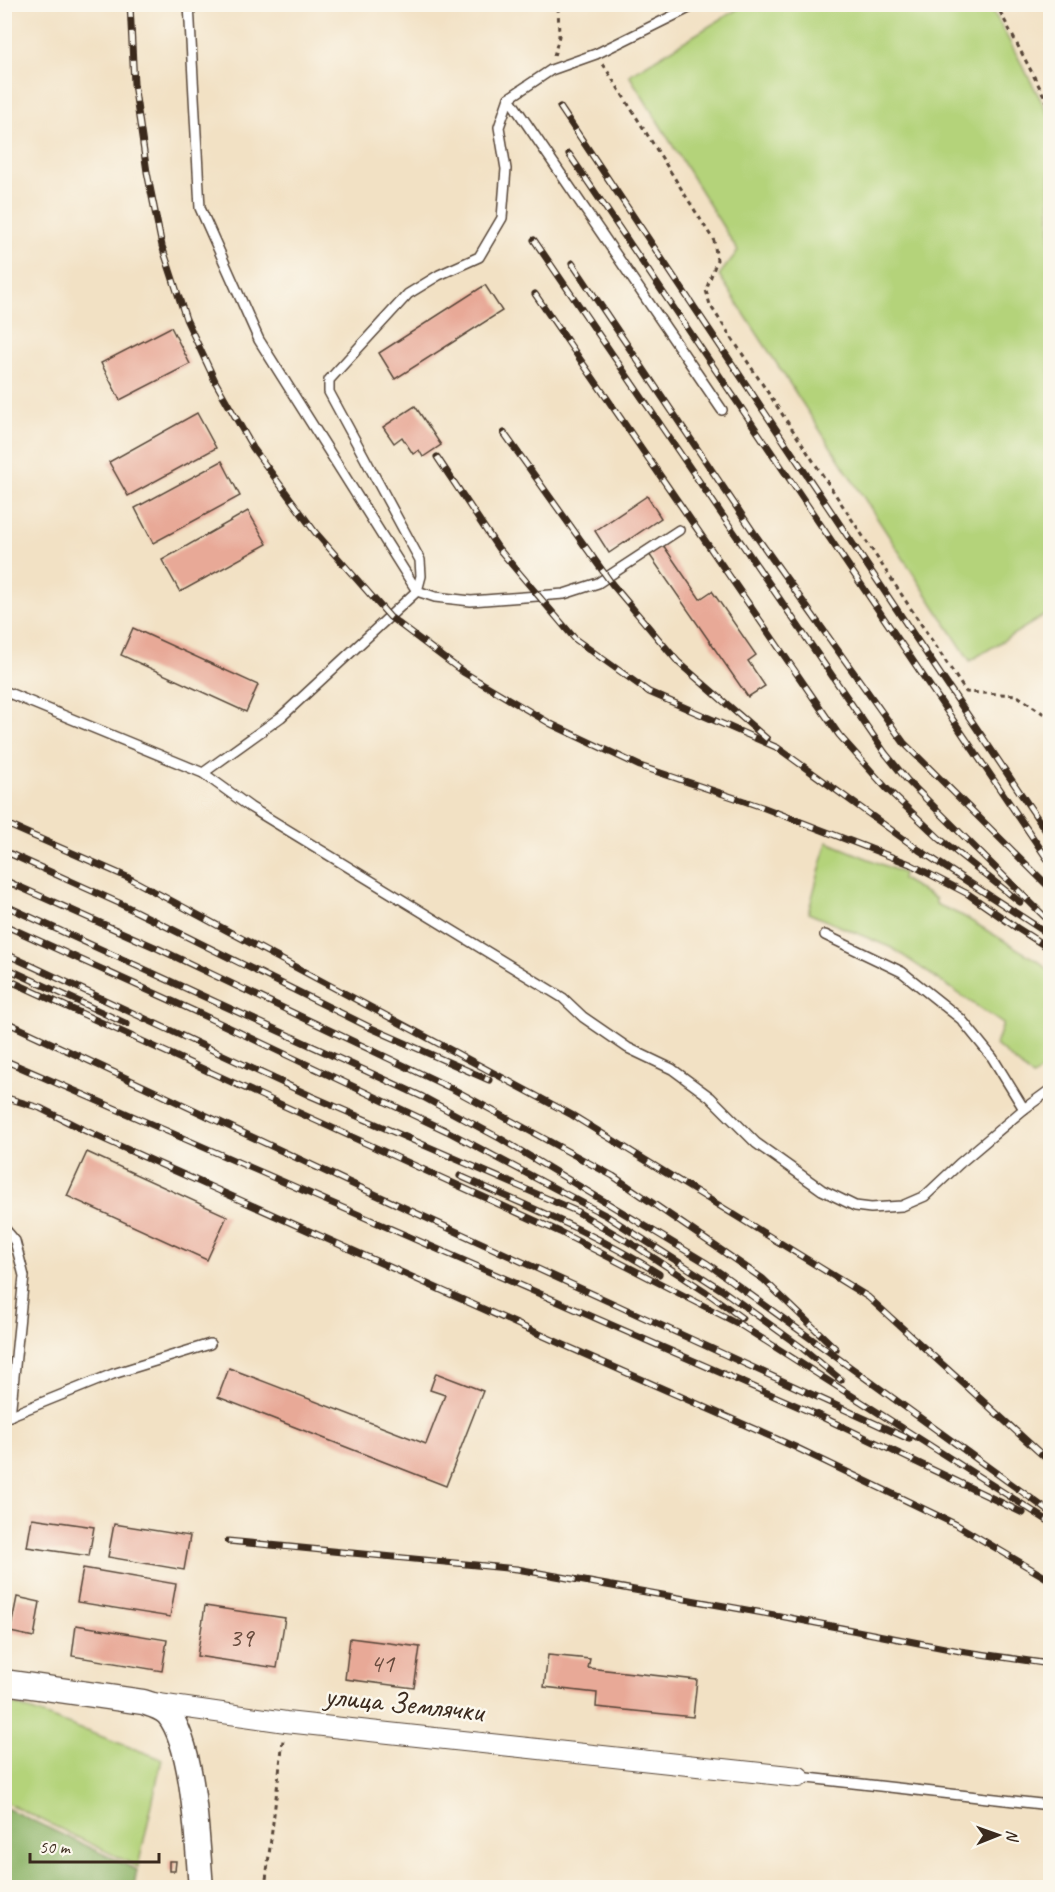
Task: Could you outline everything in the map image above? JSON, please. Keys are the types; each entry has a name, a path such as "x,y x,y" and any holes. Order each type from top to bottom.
{"street":[{"name":"улица Землячки","path":"4,1682 286,1722 799,1777"},
{"path":"143,1702 158,1706 167,1713 181,1738 190,1778 201,1887"}],"lane":[{"path":"189,4 200,208 259,340 417,591 435,597 471,601 564,594 598,583 679,530"},
{"path":"203,773 281,717 417,591 421,576 420,560 329,392 329,380 408,294 439,275 479,257 502,218 506,169 499,127 509,98 551,70 596,54 698,4"},
{"path":"509,98 722,410"},
{"path":"4,691 203,773 250,807 563,998 583,1017 628,1048 672,1069 710,1097 756,1143 822,1190 855,1206 871,1208 902,1206 925,1196 959,1164 1050,1090"},
{"path":"825,935 902,972 961,1019 992,1057 1024,1109"},
{"path":"4,1228 15,1241 24,1276 7,1417 113,1374 210,1344"},
{"path":"799,1777 1050,1805"}],"path":[{"path":"551,70 559,36 558,4"},
{"path":"996,4 1050,107"},
{"path":"596,54 714,241 717,260 705,290 710,305 966,692 1016,695 1050,718"},
{"path":"265,1887 286,1722"}],"green space":[{"path":"744,5 990,5 1050,117 1050,612 970,661 719,275 738,251 629,75"},
{"path":"827,842 903,873 902,879 936,899 936,904 963,916 1041,963 1050,972 1050,1063 1033,1077 996,1045 1003,1024 892,948 808,913"},
{"path":"4,1703 16,1705 162,1759 138,1867 5,1802"},
{"path":"4,1807 137,1870 134,1887 5,1887"}],"building":[{"path":"485,285 502,311 395,379 379,353"},
{"path":"171,327 190,364 120,400 101,363"},
{"path":"415,406 441,445 423,457 419,450 413,454 402,437 394,443 383,427"},
{"path":"197,413 216,448 128,496 109,462"},
{"path":"222,461 240,496 153,543 135,508"},
{"path":"647,496 661,518 609,553 595,531"},
{"path":"248,511 267,544 180,592 162,560"},
{"path":"663,545 700,599 712,591 756,655 748,661 765,686 748,697 649,554"},
{"path":"133,628 258,685 246,712 121,655"},
{"path":"87,1152 227,1216 207,1260 67,1196"},
{"path":"229,1368 426,1444 445,1395 430,1390 436,1373 483,1391 446,1486 218,1397"},
{"path":"5,1505 8,1505 6,1521 5,1521"},
{"path":"32,1518 94,1527 89,1556 27,1547"},
{"path":"114,1524 190,1536 184,1570 108,1557"},
{"path":"83,1568 176,1584 170,1617 77,1602"},
{"path":"17,1597 40,1602 34,1637 10,1632"},
{"path":"205,1606 285,1618 277,1668 197,1656"},
{"path":"76,1625 167,1640 162,1671 72,1656"},
{"path":"350,1638 420,1647 414,1688 345,1679"},
{"path":"548,1655 590,1659 588,1668 697,1680 693,1717 596,1707 597,1693 544,1687"},
{"path":"169,1861 176,1861 175,1871 169,1871"}],"railway":[{"path":"130,4 134,84 147,172 162,246 186,319 216,383 253,448 315,532 390,617 463,672 551,724 640,766 762,807 910,864 968,894 1050,949"},
{"path":"560,107 1050,837"},
{"path":"569,154 1050,863"},
{"path":"534,240 885,753 907,780 1050,922"},
{"path":"572,263 754,533 904,743 1050,888"},
{"path":"535,294 839,735 887,789 940,839 1020,902"},
{"path":"504,433 612,584 678,662 767,739"},
{"path":"437,457 498,548 575,639 649,692 778,748 919,850 1050,935"},
{"path":"4,823 127,877 572,1115 868,1297 1050,1462"},
{"path":"4,851 119,903 371,1028 489,1080"},
{"path":"4,880 159,949 451,1088 613,1176 763,1279 836,1349"},
{"path":"4,905 423,1097 501,1139 708,1264 1050,1512"},
{"path":"4,925 194,1011 447,1131 607,1216 722,1290 801,1347 841,1380"},
{"path":"4,953 311,1096 576,1211 637,1247 742,1318"},
{"path":"4,967 127,1024"},
{"path":"4,978 560,1232 739,1324 1050,1522"},
{"path":"4,1021 346,1181 909,1439"},
{"path":"4,1060 820,1416 1023,1513"},
{"path":"4,1097 40,1108 86,1131 795,1447 957,1525 1050,1580"},
{"path":"460,1176 586,1233 659,1274"},
{"path":"228,1541 517,1569 960,1651 1050,1664"}]}
